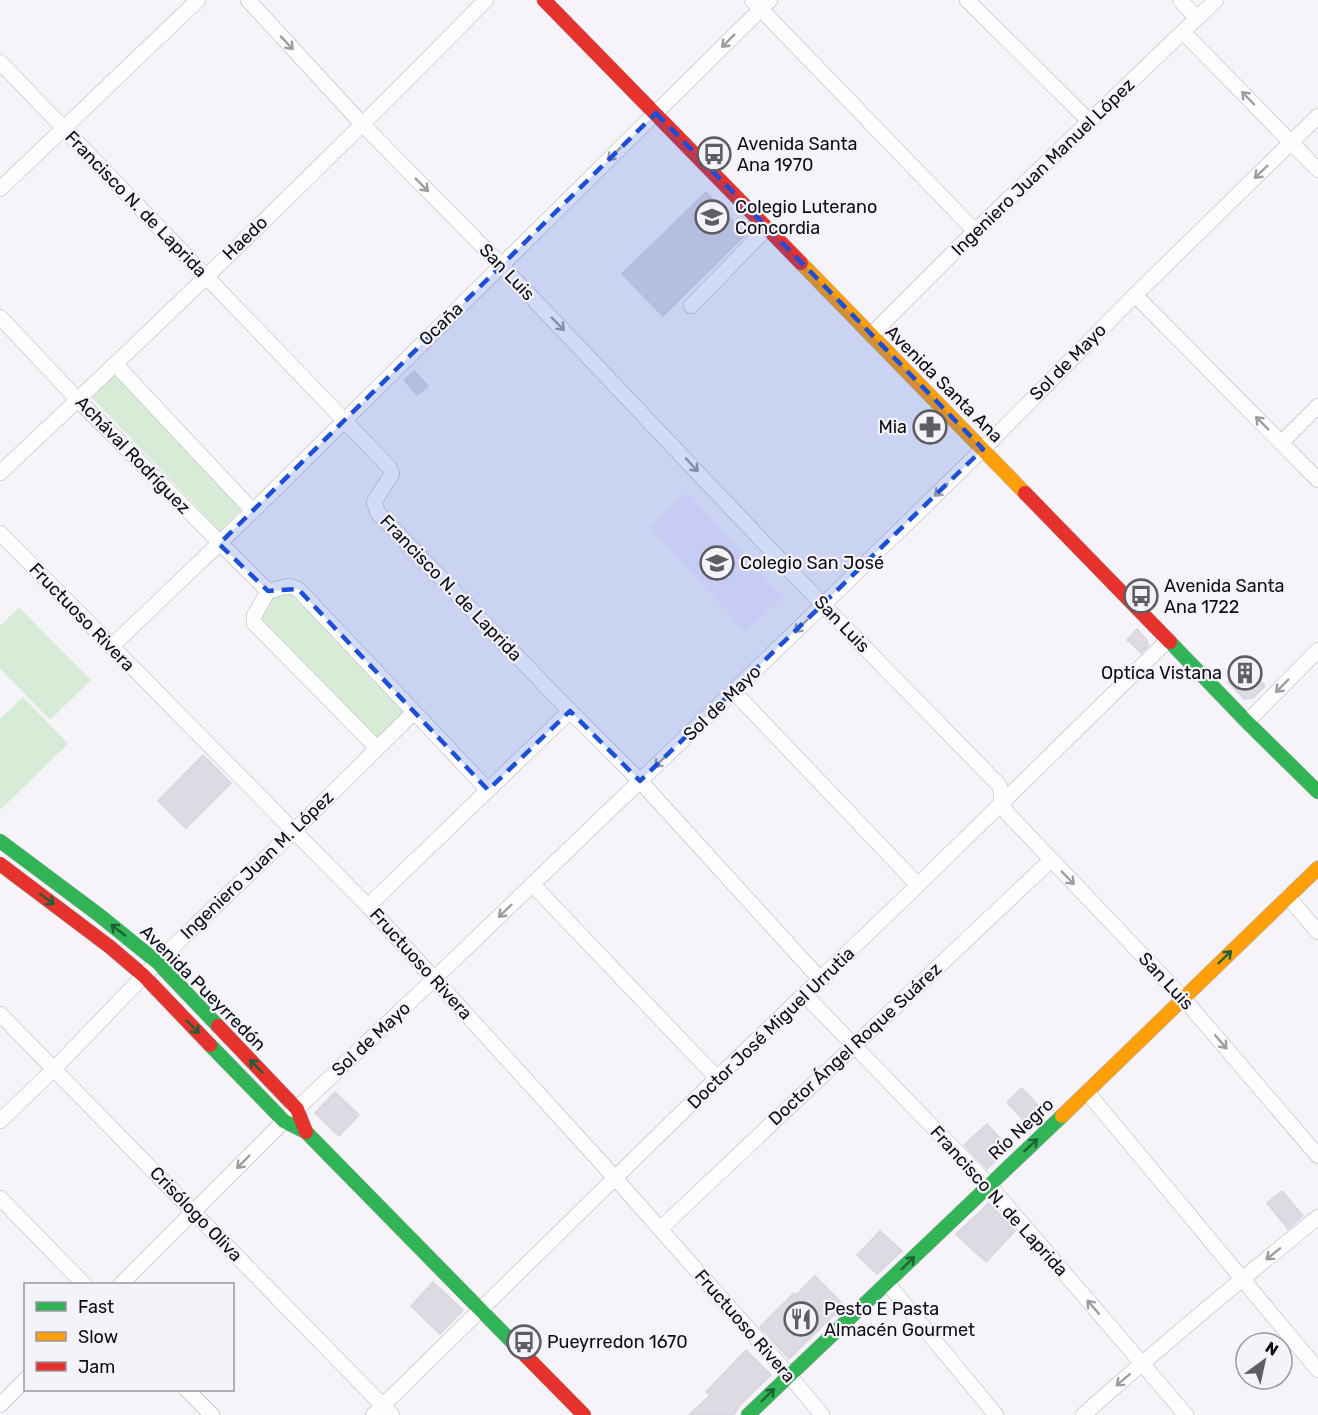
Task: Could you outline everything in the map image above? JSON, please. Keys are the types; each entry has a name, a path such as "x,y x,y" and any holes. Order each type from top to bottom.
{"main road":[{"name":"Avenida Santa Ana","path":"543,0 1318,792"},
{"name":"Avenida Pueyrredón","path":"0,841 157,962 297,1109 306,1132"},
{"name":"Avenida Pueyrredón","path":"0,864 110,947 144,976 284,1121 306,1132 584,1415"},
{"name":"Río Negro","path":"748,1415 1318,868"}],"street":[{"path":"0,189 198,0"},
{"name":"San Luis","path":"248,0 363,125 501,265 823,605 999,785 1007,813 1183,998 1318,1156"},
{"name":"Haedo","path":"0,473 363,125 486,0"},
{"path":"967,0 1089,121"},
{"path":"1180,0 1197,18"},
{"name":"Ingeniero Juan Manuel López","path":"871,335 975,231 1216,0"},
{"path":"761,3 975,231"},
{"name":"Ocaña","path":"111,647 253,511 656,113 761,3"},
{"path":"1183,32 1318,170"},
{"name":"Francisco N. de Laprida","path":"0,62 389,467 392,474 374,502 378,513 640,781 821,980"},
{"name":"Sol de Mayo","path":"122,1283 284,1121 734,692 1318,117"},
{"path":"691,306 767,228"},
{"path":"1135,295 1318,480"},
{"name":"Achával Rodríguez","path":"0,317 78,400 268,591"},
{"path":"115,364 253,511"},
{"path":"1282,442 1318,406"},
{"name":"Fructuoso Rivera","path":"0,533 368,906 616,1179 822,1415"},
{"path":"377,748 254,622 254,616 268,591 289,586 298,589 488,790"},
{"name":"Doctor José Miguel Urrutia","path":"382,1412 480,1309 821,980 1168,640"},
{"path":"1247,722 1318,650"},
{"path":"734,692 918,885"},
{"path":"368,906 570,711"},
{"name":"Ingeniero Juan M. López","path":"0,1121 54,1069 157,962 414,712"},
{"name":"Doctor Ángel Roque Suárez","path":"660,1229 1051,860"},
{"path":"532,884 717,1078"},
{"path":"1288,897 1318,932"},
{"name":"Francisco N. de Laprida","path":"805,995 989,1185 1186,1415"},
{"name":"Crisólogo Oliva","path":"0,1014 194,1212 382,1412"},
{"path":"1087,1092 1318,1370"},
{"path":"0,1198 83,1283"},
{"path":"1083,1415 1318,1217"},
{"path":"887,1283 996,1415"},
{"path":"0,1405 24,1381"},
{"path":"189,1391 212,1415"}],"highlighted area":[{"path":"656,113 983,449 640,781 570,711 488,790 298,589 268,591 219,544"}],"shaded area":[{"name":"Colegio San José","path":"687,492 783,598 745,631 650,527"}],"green space":[{"path":"114,372 243,508 220,531 89,395"},
{"path":"297,594 410,713 378,744 259,622 271,595"},
{"path":"19,607 91,680 50,720 0,668 0,626"},
{"path":"23,697 68,744 0,810 0,719"}],"building":[{"path":"706,192 745,235 663,316 622,274"},
{"path":"414,371 428,386 417,395 404,380"},
{"name":"Mia","path":"928,414 943,430 933,440 917,424"},
{"path":"1137,629 1147,640 1148,646 1141,653 1127,640"},
{"name":"Optica Vistana","path":"1245,665 1265,686 1253,698 1244,699 1228,682"},
{"path":"203,755 231,783 186,828 158,801"},
{"path":"1022,1088 1043,1111 1028,1125 1007,1102"},
{"path":"335,1092 359,1115 339,1136 315,1113"},
{"path":"987,1124 1009,1148 987,1169 964,1145"},
{"path":"1282,1191 1303,1216 1288,1229 1267,1203"},
{"path":"989,1203 1015,1231 986,1262 956,1234"},
{"path":"880,1231 902,1251 877,1274 857,1255"},
{"path":"815,1276 844,1305 789,1359 760,1327 794,1293 796,1295"},
{"path":"433,1282 463,1310 440,1334 411,1306"},
{"path":"746,1350 771,1375 739,1406 734,1415 689,1415 710,1395 706,1392"}],"traffic: fast":[{"path":"1170,642 1318,792"},
{"path":"0,841 99,915 157,962 218,1026"},
{"path":"210,1045 284,1121 306,1132 518,1348"},
{"path":"748,1415 1062,1116"}],"traffic: slow":[{"path":"801,263 1025,493"},
{"path":"1062,1116 1318,868"}],"traffic: jam":[{"path":"544,0 801,263"},
{"path":"1025,493 1170,642"},
{"path":"0,864 110,947 144,976 210,1045"},
{"path":"218,1026 297,1109 306,1132"},
{"path":"518,1348 584,1415"}],"place":[{"name":"Avenida Santa Ana 1970","path":"714,154"},
{"name":"Colegio Luterano Concordia","path":"712,217"},
{"name":"Mia","path":"930,427"},
{"name":"Colegio San José","path":"717,563"},
{"name":"Avenida Santa Ana 1722","path":"1141,596"},
{"name":"Optica Vistana","path":"1245,673"},
{"name":"Pesto E Pasta Almacén Gourmet","path":"801,1319"},
{"name":"Pueyrredon 1670","path":"524,1342"}]}
